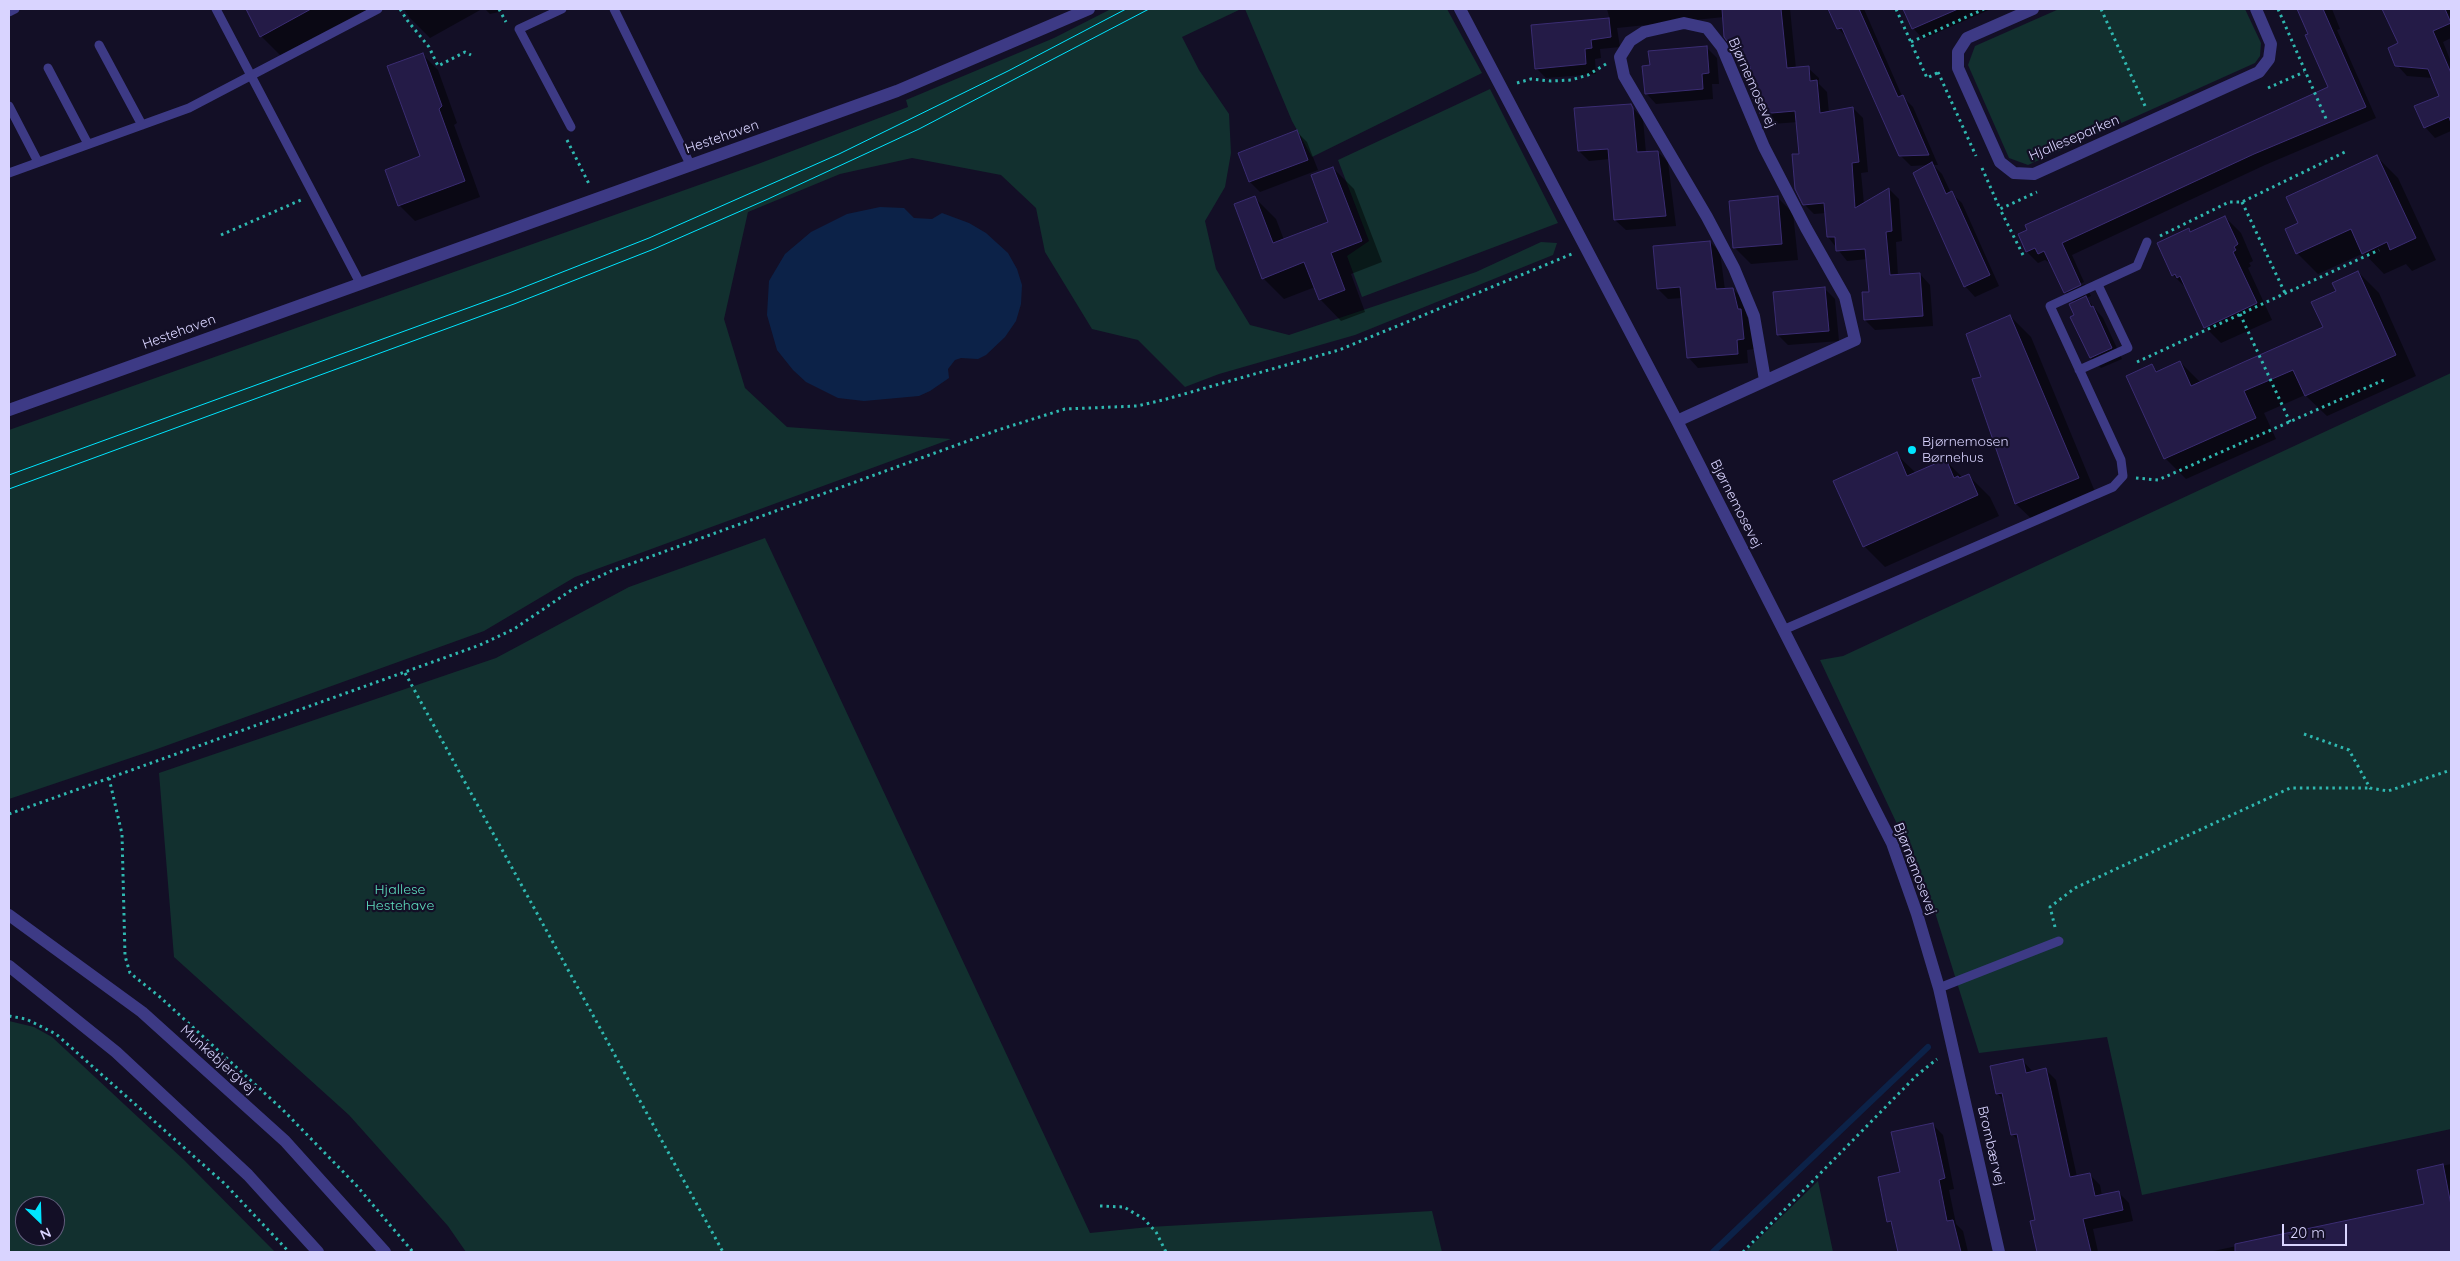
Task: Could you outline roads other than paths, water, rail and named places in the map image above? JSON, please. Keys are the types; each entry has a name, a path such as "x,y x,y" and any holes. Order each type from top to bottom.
{"street":[{"name":"Hestehaven","path":"9,410 897,91 1089,9"},
{"name":"Bjørnemosevej","path":"1460,9 1677,421 1892,843 1917,914 1954,1047"},
{"name":"Hjalleseparken","path":"2032,9 1967,38 1958,52 1958,68 2000,162 2014,173 2034,174 2258,72 2269,59 2271,44 2256,9"},
{"name":"Bjørnemosevej","path":"1677,421 1855,340 1845,297 1806,228 1764,147 1722,47 1708,28 1684,23 1644,32 1630,41 1620,57 1624,76 1707,217 1734,268 1754,316 1766,380"},
{"name":"Munkebjergvej","path":"9,915 150,1019 285,1142 385,1252"},
{"path":"9,966 116,1052 221,1149 248,1175 318,1252"},
{"name":"Brombærvej","path":"1954,1047 1999,1252"}],"lane":[{"path":"9,12 15,9"},
{"path":"216,9 360,283"},
{"path":"9,173 189,108 378,9"},
{"path":"562,9 519,29 570,127"},
{"path":"614,9 690,164"},
{"path":"99,45 142,125"},
{"path":"48,68 88,144"},
{"path":"9,106 38,162"},
{"path":"1783,630 2113,487 2123,476 2121,460 2050,306 2137,266 2147,242"},
{"path":"2079,370 2128,348 2098,284"},
{"path":"1939,988 2059,941"}],"water":[{"path":"880,207 904,208 914,218 932,219 942,213 969,223 986,233 1008,253 1017,269 1022,285 1021,304 1016,321 1005,337 986,355 978,359 961,358 955,360 948,369 949,378 930,391 919,396 864,401 838,398 806,382 793,370 777,350 767,315 769,281 785,254 811,232 847,214"}],"waterway":[{"path":"1713,1252 1928,1047"}],"tram line":[{"path":"9,475 509,293 649,238 839,154 1008,71 1126,9"},
{"path":"9,489 514,304 654,249 919,129 1149,9"}],"place":[{"name":"Bjørnemosen Børnehus","path":"1912,450"}],"park label":[{"name":"Hjallese Hestehave","path":"400,898"}]}
